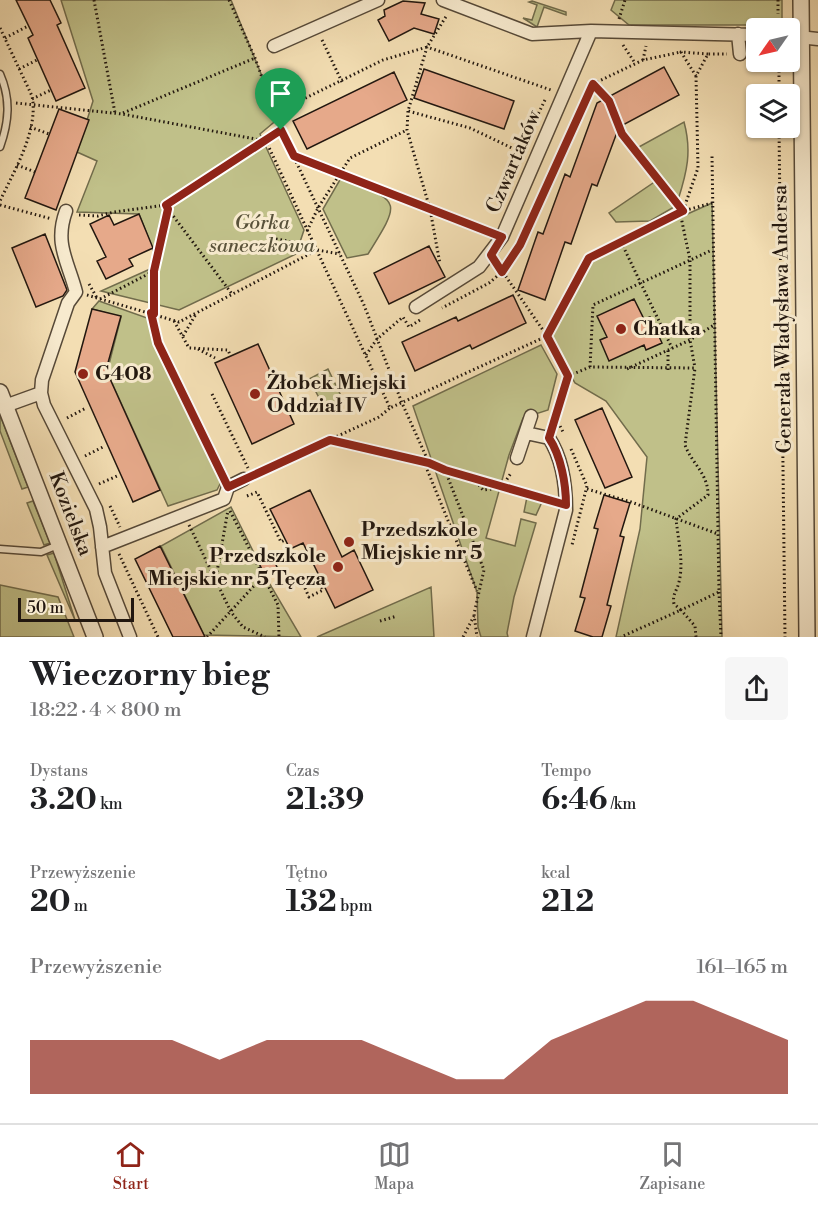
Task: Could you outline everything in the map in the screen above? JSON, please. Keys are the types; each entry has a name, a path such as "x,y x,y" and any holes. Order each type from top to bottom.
{"street":[{"path":"274,46 378,0"},
{"path":"443,0 532,34 591,32 746,34"},
{"name":"Generała Władysława Andersa","path":"798,18 801,0"},
{"name":"Czwartaków","path":"416,307 465,277 491,255 502,237 591,32"},
{"path":"738,34 740,54"},
{"path":"800,37 818,39"},
{"name":"Generała Władysława Andersa","path":"796,72 807,637"},
{"path":"40,393 69,303 76,292 61,246 60,227 66,212"},
{"name":"Kozielska","path":"95,637 3,399 40,393 96,509 112,595 130,637"},
{"path":"517,458 531,416"},
{"path":"526,433 549,438 555,447 566,491 566,505 533,637"},
{"name":"Kozielska","path":"102,547 224,499 228,487 244,479"}],"lane":[{"path":"0,74 8,103 9,125 0,147"},
{"path":"0,549 41,552 59,545"}],"path":[{"path":"94,0 115,113"},
{"path":"230,0 277,112 281,130 340,254 429,463"},
{"path":"619,19 625,0"},
{"path":"778,0 778,14"},
{"path":"440,264 430,209 407,130 408,111 427,47 448,13"},
{"path":"5,38 28,26"},
{"path":"316,27 342,82"},
{"path":"0,28 33,105 30,127 17,165 0,203 55,219 66,212"},
{"path":"620,41 635,63"},
{"path":"643,60 647,41"},
{"path":"277,112 383,60 427,47 549,90 520,148 514,149 470,128 408,111"},
{"path":"681,52 696,76"},
{"path":"440,310 489,283 502,272 520,245 593,84 643,60 681,52 724,54"},
{"path":"682,212 698,168 696,76 708,54"},
{"path":"122,114 255,58"},
{"path":"19,69 37,60"},
{"path":"593,84 609,101 622,134 682,212 690,260 690,340 694,368 685,445 689,455 706,477 708,495 676,519"},
{"path":"32,99 51,90"},
{"path":"8,103 122,114 266,141"},
{"path":"30,127 49,134"},
{"path":"82,216 167,207 281,130"},
{"path":"308,231 318,208 350,158 407,130"},
{"path":"779,138 785,637"},
{"path":"266,141 390,408"},
{"path":"294,156 502,237"},
{"path":"712,156 721,637"},
{"path":"17,165 35,172"},
{"path":"213,394 253,475 379,417 390,408 547,336 589,258 682,212 712,203"},
{"path":"167,207 154,271 152,313 158,343 228,487"},
{"path":"167,207 232,294"},
{"path":"276,239 340,254"},
{"path":"621,242 670,349 668,370"},
{"path":"76,292 174,321 196,314 316,248"},
{"path":"590,368 593,305 713,250"},
{"path":"491,255 547,336 568,376 549,438"},
{"path":"100,299 154,271"},
{"path":"183,336 196,314"},
{"path":"366,355 377,339 403,317 409,327 430,315"},
{"path":"174,321 189,348 228,350 230,355"},
{"path":"625,369 690,340 714,325"},
{"path":"196,348 215,358"},
{"path":"568,376 590,368 668,370 694,368"},
{"path":"67,418 86,408"},
{"path":"330,440 429,463 445,470 566,505"},
{"path":"85,456 103,447"},
{"path":"424,462 477,592"},
{"path":"445,470 484,570 477,592 474,614 477,637"},
{"path":"502,487 511,473"},
{"path":"99,484 117,476"},
{"path":"473,478 483,490 492,489 496,485"},
{"path":"587,489 631,502 718,534"},
{"path":"247,496 256,492 281,542 285,540"},
{"path":"213,574 217,572 229,508 278,604 279,637"},
{"path":"184,514 231,612 243,627 264,637"},
{"path":"676,519 680,560 679,584 672,597 674,604 695,626 696,637"},
{"path":"117,549 158,637"},
{"path":"207,637 263,576 281,567"},
{"path":"303,584 309,597 323,590 318,577 310,581"},
{"path":"621,637 719,592"},
{"path":"463,637 474,614"},
{"path":"380,621 397,616"}],"green space":[{"name":"Górka saneczkowa","path":"61,0 231,0 279,118 260,134 304,230 296,254 179,310 101,291 159,265 139,214 77,212 97,161 77,152 93,101"},
{"path":"615,0 782,0 782,18 746,18 746,25 629,25 611,10"},
{"path":"529,2 566,12 566,15 544,7 537,27 523,18 532,20 537,5"},
{"path":"684,122 688,152 678,200 637,148"},
{"path":"341,178 375,192 390,204 387,222 368,254 347,258 323,209"},
{"path":"656,181 674,207 650,221 616,222 609,213"},
{"path":"712,203 722,637 616,637 640,529 647,457 606,401 575,383 547,336 589,258"},
{"path":"99,301 150,319 152,336 222,480 217,490 168,506 107,372 121,317 92,309"},
{"path":"541,345 557,374 548,410 523,418 509,455 486,538 515,546 521,519 536,523 514,597 508,637 481,637 478,627 477,592 413,406"},
{"path":"328,369 343,400 333,405 323,405 309,379"},
{"path":"0,415 28,487 22,489 0,431"},
{"path":"527,497 542,502 536,515 524,512"},
{"path":"33,501 50,543 44,545 27,503"},
{"path":"231,507 268,581 301,637 204,635 161,546"},
{"path":"54,553 75,620 47,555"},
{"path":"0,585 58,597 74,637 0,637"},
{"path":"431,587 434,637 317,637"}],"building":[{"path":"16,0 50,0 61,23 57,25 85,88 56,101 28,38 33,35"},
{"path":"403,1 425,3 421,14 439,19 434,34 414,28 389,41 378,20 385,16 384,10"},
{"path":"664,67 679,95 619,127 597,186 592,184 571,244 565,242 545,300 518,290 538,232 543,234 565,174 570,177 597,103"},
{"path":"424,69 514,101 504,129 414,98"},
{"path":"394,72 407,100 307,149 293,121"},
{"path":"59,109 89,120 56,210 25,198"},
{"path":"139,214 153,248 129,259 133,266 106,279 97,261 106,257 90,224 109,215 114,225"},
{"path":"45,234 67,290 63,296 36,307 12,248"},
{"path":"429,246 445,277 389,304 374,273"},
{"path":"513,295 526,323 472,349 470,345 415,371 402,342 456,317 458,321"},
{"path":"634,299 644,319 650,317 662,343 646,350 644,345 609,361 600,340 607,337 597,316"},
{"path":"92,309 121,316 106,370 160,490 133,502 75,372"},
{"name":"Żłobek Miejski Oddział IV","path":"258,344 294,424 252,444 215,363"},
{"path":"602,408 632,477 605,488 575,420"},
{"path":"310,490 342,557 354,550 373,590 335,608 303,543 290,549 270,509"},
{"path":"604,495 630,503 620,536 624,537 607,605 611,606 602,637 593,637 575,631 585,598 580,597 598,529 594,528"},
{"path":"160,546 205,637 173,637 135,559"},
{"path":"272,557 277,567 264,574 259,563"}],"place":[{"name":"Chatka","path":"621,329"},
{"name":"G408","path":"83,374"},
{"name":"Żłobek Miejski Oddział IV","path":"255,394"},
{"name":"Przedszkole Miejskie nr 5","path":"349,542"},
{"name":"Przedszkole Miejskie nr 5 Tęcza","path":"338,567"}],"route":[{"path":"593,84 609,101 622,134 683,211 589,258 547,336 568,376 565,392 549,438 555,447 566,491 566,505 445,470 429,463 330,440 228,487 158,343 151,313 154,314 154,271 168,209 166,205 281,130 294,156 502,237 491,255 502,272 520,245 593,84"}]}
